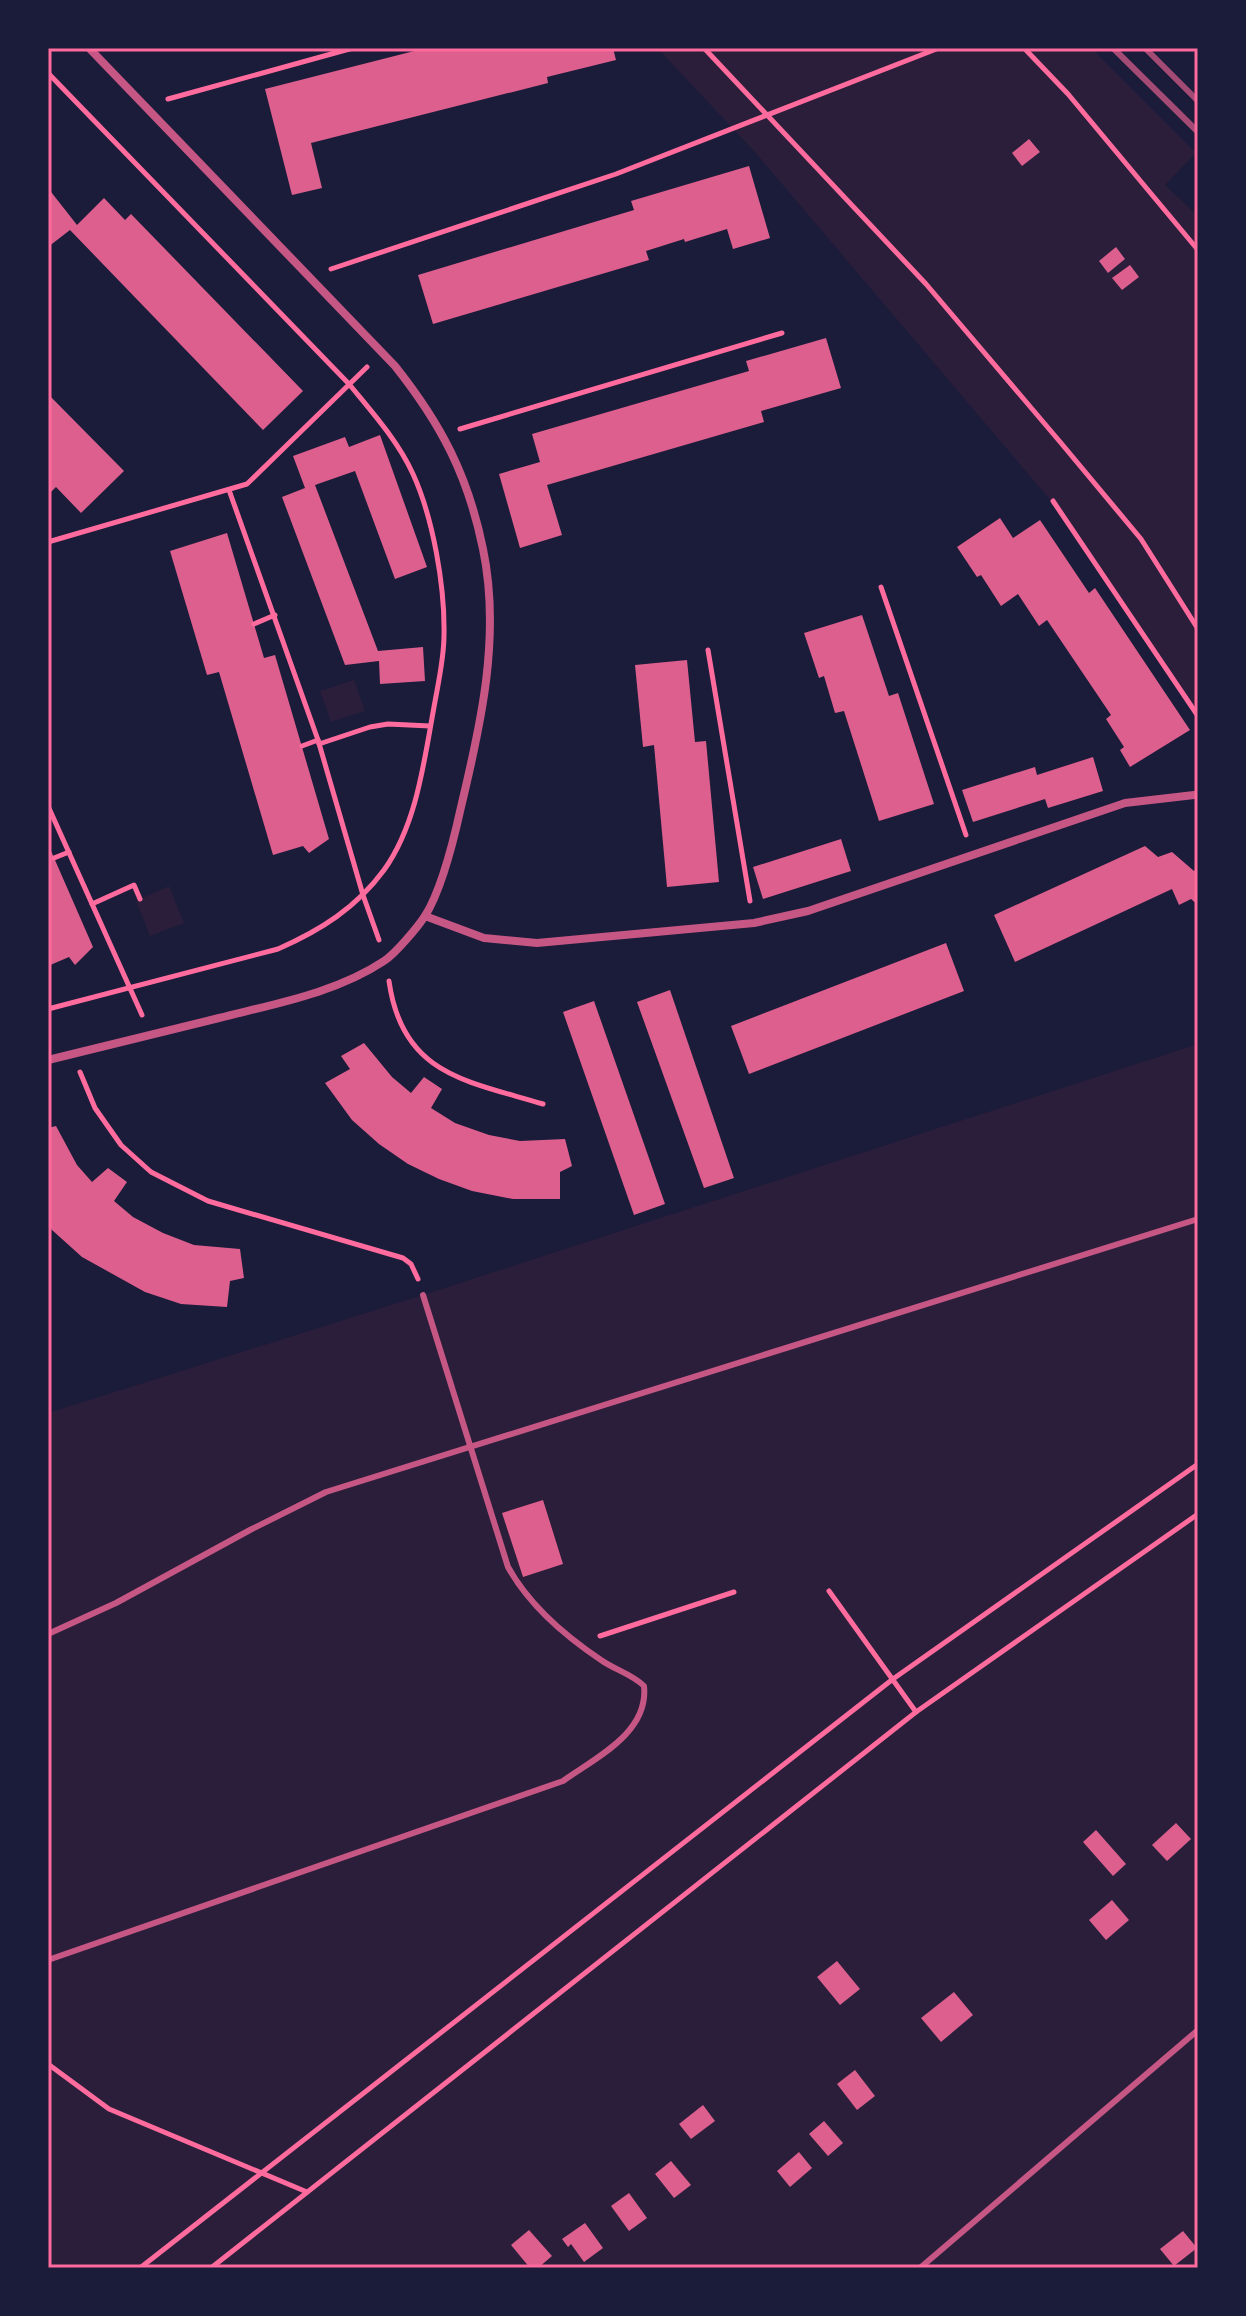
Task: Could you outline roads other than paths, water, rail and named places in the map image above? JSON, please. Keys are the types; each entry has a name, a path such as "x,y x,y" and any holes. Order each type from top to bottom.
{"street":[{"path":"48,1060 296,999 345,981 386,960 425,916 450,854 478,735 488,660 489,600 484,551 465,483 443,434 421,399 382,352 89,48"},
{"path":"425,916 484,938 537,943 754,923 808,911 1125,803 1194,795"}],"lane":[{"path":"48,1634 116,1603 326,1492 1198,1219"},
{"path":"48,1960 563,1781 628,1734 643,1709 644,1686 577,1643 519,1587 508,1567 423,1295"},
{"path":"920,2268 1198,2030"}],"railway":[{"path":"1113,48 1198,132"},
{"path":"1145,48 1198,101"}]}
